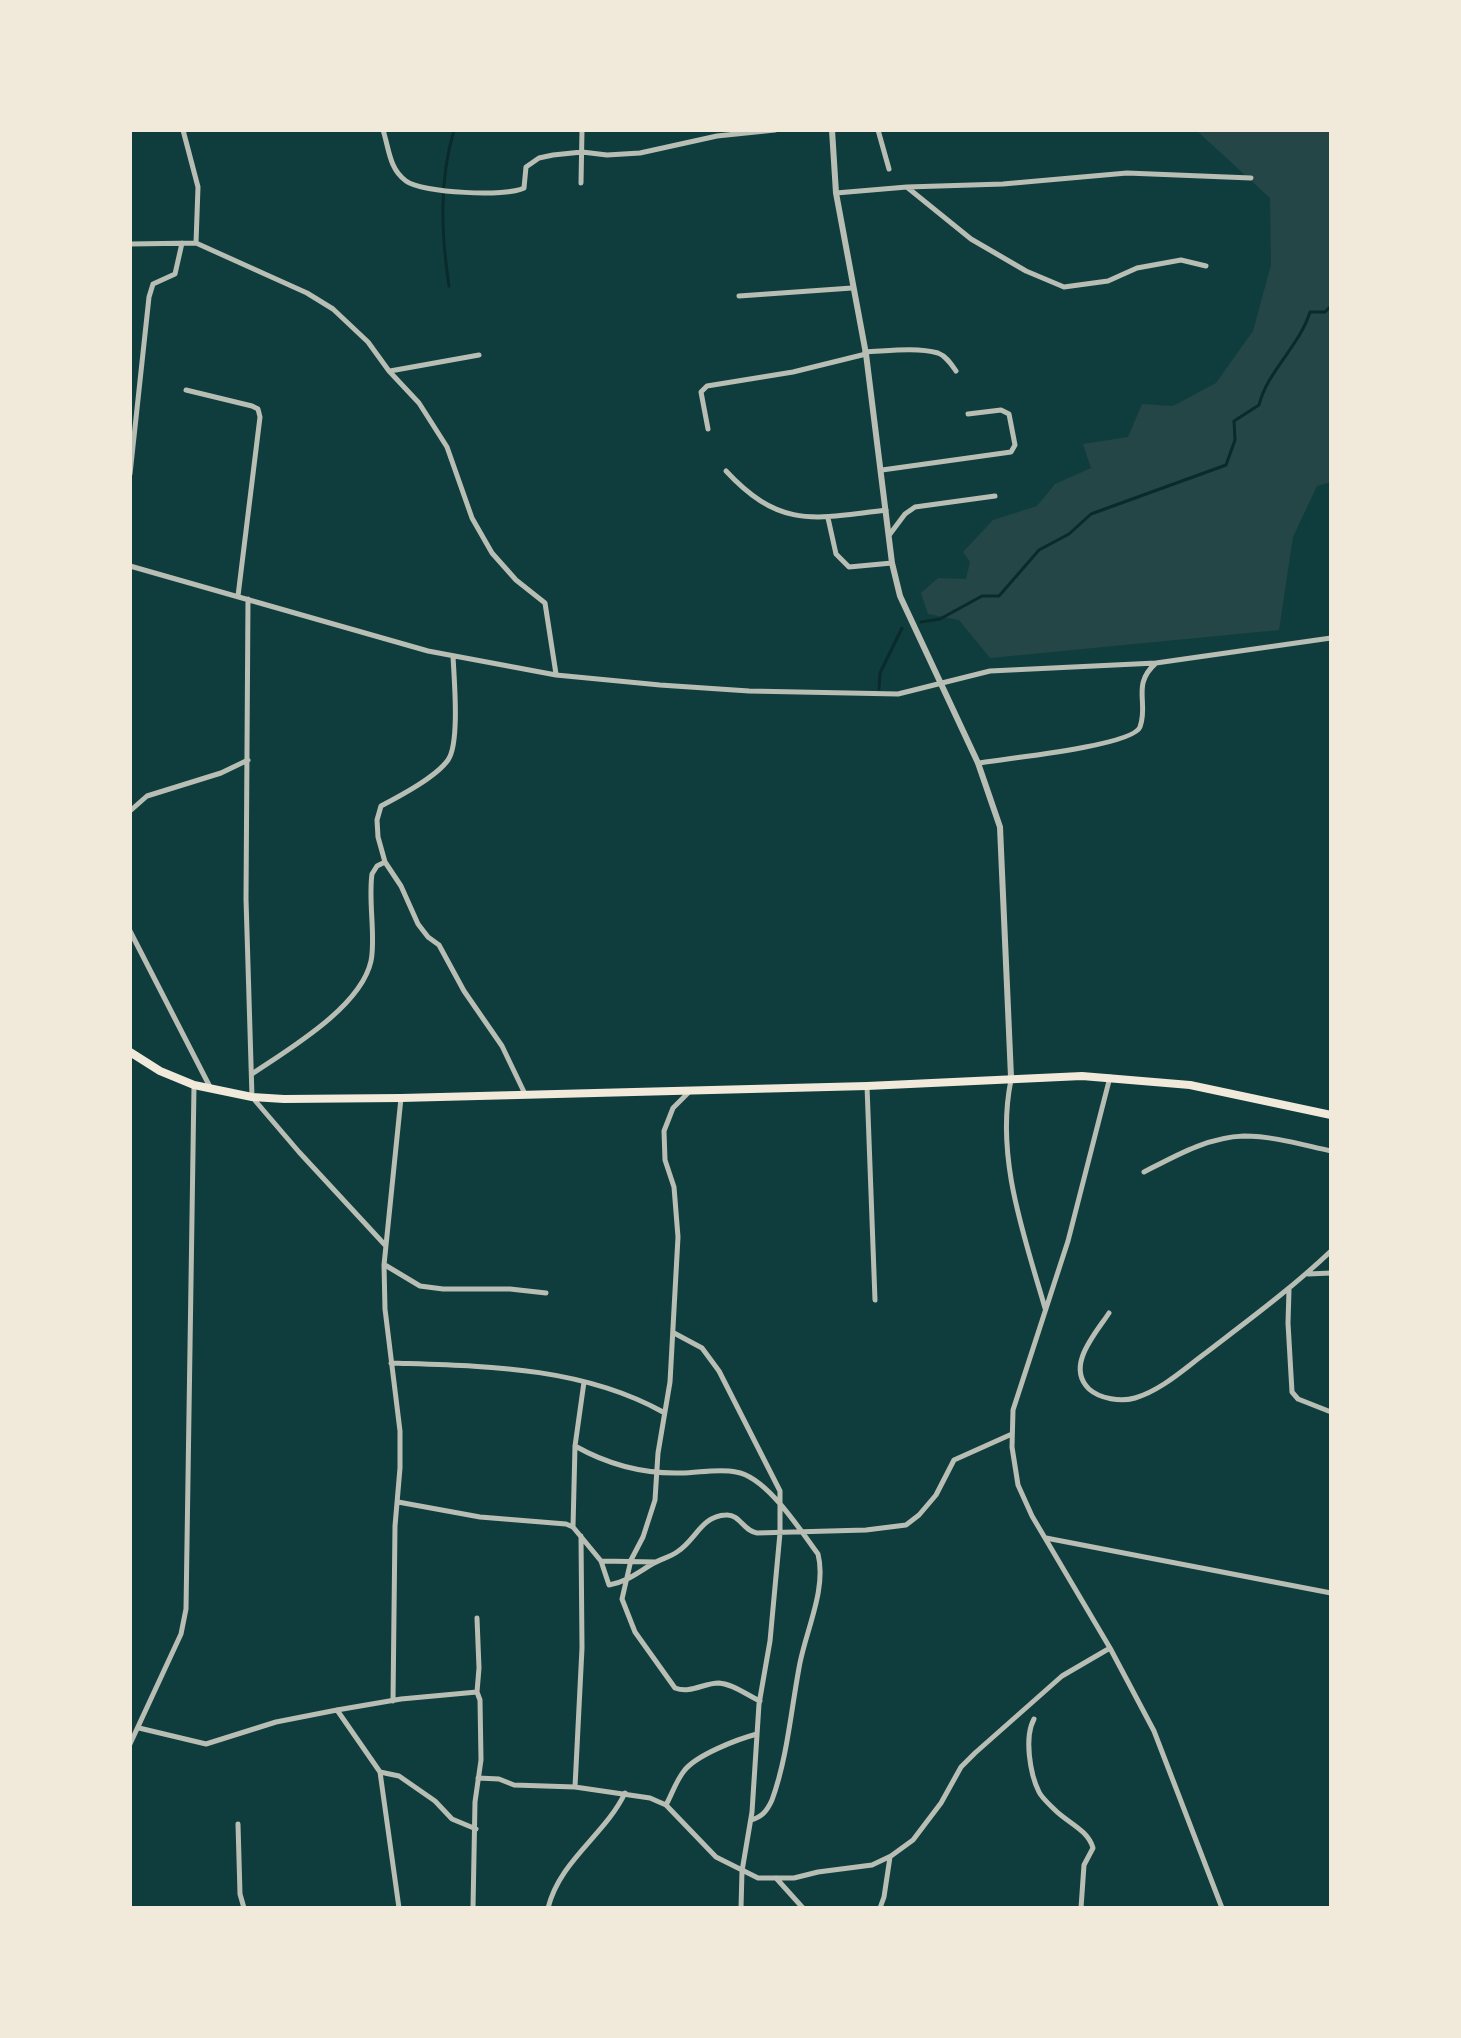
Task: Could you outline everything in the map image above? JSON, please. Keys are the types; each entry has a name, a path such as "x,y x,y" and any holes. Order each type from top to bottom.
{"highway":[{"path":"130,1052 160,1071 194,1085 252,1097 401,1098 867,1086 1011,1077 1110,1077 1215,1090 1331,1115"}],"street":[{"path":"183,130 198,187 196,243"},
{"path":"383,130 389,157 406,182 443,190 511,192 524,188 526,167 530,162 553,155 640,153 730,132 775,130"},
{"path":"581,183 582,130"},
{"path":"832,130 836,193 866,353 892,563 900,596 978,763 1000,827 1011,1077 1005,1136 1011,1183 1046,1309"},
{"path":"878,130 889,169"},
{"path":"836,193 1003,184 1127,173 1251,178"},
{"path":"907,187 971,239 1026,271 1064,287 1108,281 1137,268 1181,260 1206,266"},
{"path":"130,474 149,297 153,284 175,274 182,243"},
{"path":"130,244 196,243 307,293 333,309 368,342 389,371 419,403 447,447 472,518 492,553 516,580 545,603 556,675"},
{"path":"739,296 852,288"},
{"path":"708,429 701,392 707,386 793,372 866,353 938,353 956,371"},
{"path":"389,371 479,355"},
{"path":"186,390 258,409 260,417 238,596"},
{"path":"882,470 1011,452 1015,445 1009,414 1001,410 968,414"},
{"path":"726,471 744,491 783,514 828,518 887,510"},
{"path":"890,534 905,514 915,507 995,496"},
{"path":"828,518 836,554 849,567 892,563"},
{"path":"130,566 428,651 556,675 749,691 898,694 990,671 1156,663 1331,638"},
{"path":"248,599 246,899 252,1097 385,1245"},
{"path":"453,656 455,715 449,760 432,775 381,806 377,828 385,862 401,886 418,924 439,945 464,991 502,1046 525,1094"},
{"path":"978,763 1120,740 1135,734 1140,726 1141,689 1146,672 1156,663"},
{"path":"130,811 147,796 221,773 248,760"},
{"path":"252,1075 330,1020 360,984 371,961 372,874 377,866 385,862"},
{"path":"130,931 211,1089"},
{"path":"1110,1077 1068,1241 1013,1410 1012,1434 1018,1485 1154,1731 1222,1908"},
{"path":"130,1744 181,1634 186,1609 194,1085"},
{"path":"867,1086 875,1300"},
{"path":"692,1089 673,1108 664,1131 665,1160 674,1187 678,1237 670,1382 663,1412 655,1500 643,1537 631,1560 622,1599 626,1614 664,1676 675,1688 695,1690 719,1683 760,1701"},
{"path":"393,1701 395,1526 400,1431 385,1309 384,1265 401,1098"},
{"path":"1144,1172 1178,1154 1221,1139 1244,1136 1331,1151"},
{"path":"1109,1313 1081,1356 1082,1376 1085,1385 1095,1394 1132,1400 1173,1378 1289,1289 1331,1251"},
{"path":"384,1265 420,1286 546,1293"},
{"path":"1307,1274 1331,1273"},
{"path":"1289,1289 1292,1392 1298,1399 1331,1412"},
{"path":"673,1333 702,1348 719,1371 780,1491 780,1533 770,1641 760,1701 741,1908"},
{"path":"391,1363 548,1372 637,1397 663,1412"},
{"path":"573,1527 575,1446 584,1382"},
{"path":"398,1502 480,1517 542,1520 573,1527 601,1561 609,1585 626,1581 678,1552 711,1518 732,1515 751,1532 803,1533 906,1525 936,1495 954,1460 1012,1434"},
{"path":"575,1446 602,1461 656,1471 677,1474 738,1472 766,1489 818,1554 821,1566 814,1608 799,1664 780,1771 772,1800 761,1816 751,1820"},
{"path":"575,1787 582,1648 581,1536"},
{"path":"1045,1537 1331,1593"},
{"path":"601,1561 656,1562"},
{"path":"473,1908 475,1802 482,1726 477,1692 477,1618"},
{"path":"478,1778 499,1779 514,1785 575,1787 650,1798 666,1805 716,1857 758,1878 794,1878 872,1865 913,1840 941,1803 961,1767 975,1753 1062,1676 1110,1648"},
{"path":"139,1728 206,1744 276,1722 337,1710 477,1692"},
{"path":"337,1710 380,1772 399,1908"},
{"path":"1034,1719 1030,1727 1029,1749 1037,1789 1055,1811 1069,1820 1073,1827 1087,1834 1093,1848 1084,1865 1081,1908"},
{"path":"666,1805 685,1770 694,1761 757,1734"},
{"path":"380,1772 399,1776 435,1801 452,1819 476,1829"},
{"path":"548,1908 567,1867 618,1809 625,1793"},
{"path":"238,1824 240,1894 244,1908"},
{"path":"880,1908 891,1856"},
{"path":"775,1878 803,1908"}],"shaded area":[{"path":"1196,130 1331,130 1331,482 1317,486 1293,537 1279,630 990,658 959,620 928,614 921,593 938,578 966,579 970,562 963,552 993,520 1037,506 1055,484 1091,468 1083,444 1128,437 1142,404 1173,406 1216,383 1253,331 1271,265 1270,198"}],"waterway":[{"path":"449,286 443,207 446,168 454,130"},
{"path":"921,622 940,619 982,596 999,596 1039,550 1069,534 1091,514 1226,465 1235,440 1234,421 1259,405 1269,381 1299,336 1310,312 1325,312 1331,306"},
{"path":"879,689 880,673 902,628"}]}
